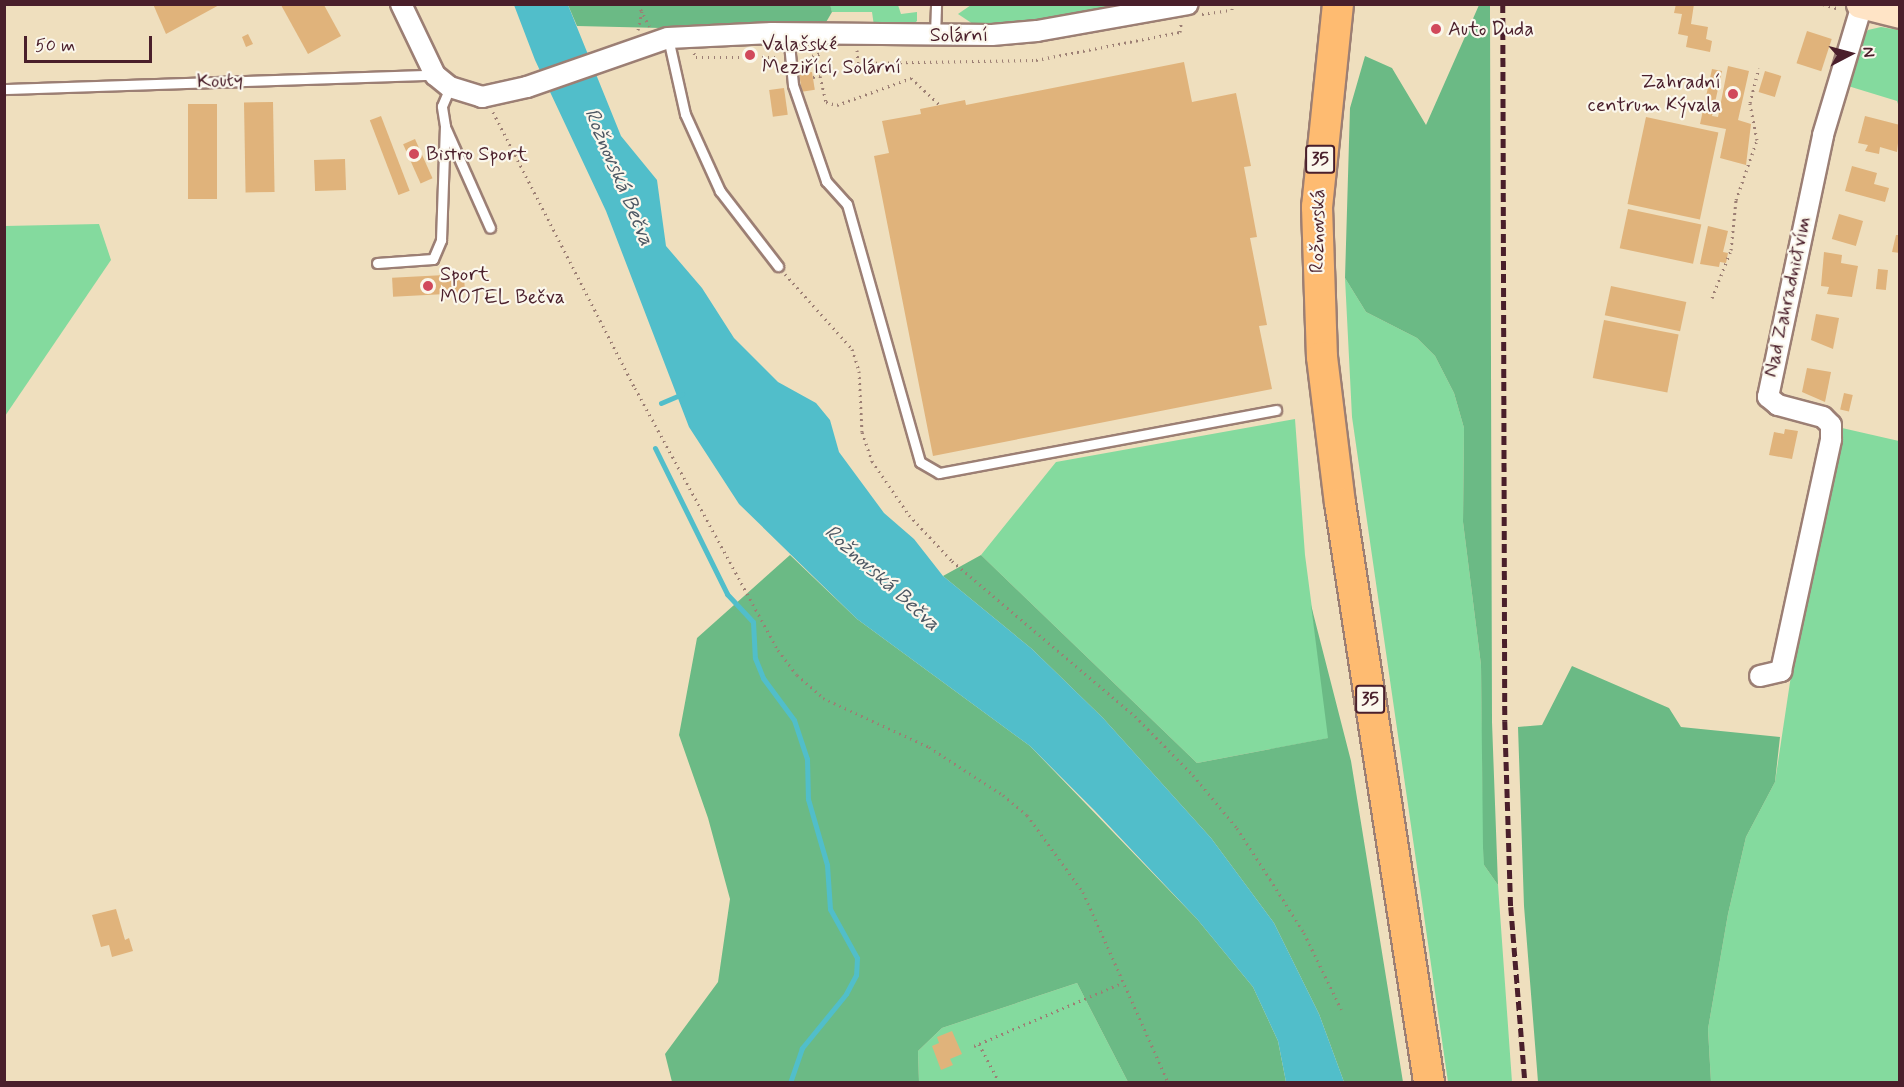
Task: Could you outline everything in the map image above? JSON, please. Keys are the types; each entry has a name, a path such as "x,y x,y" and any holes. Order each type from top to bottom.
{"main road":[{"name":"Rožnovská","path":"1338,4 1317,207 1319,314 1340,503 1429,1083"}],"street":[{"path":"401,4 443,81"},
{"name":"Solární","path":"527,87 628,44 668,38 788,33 935,35 1037,31 1188,4"},
{"path":"1861,5 1899,14"},
{"name":"Nad Zahradnictvím","path":"1760,676 1780,671 1831,439 1831,425 1823,417 1772,402 1769,386 1823,135 1861,5"},
{"name":"Kouty","path":"443,81 471,95 492,96 527,87"}],"lane":[{"path":"935,35 936,4"},
{"path":"788,33 793,85 826,182 847,204 920,462 939,473 1276,410"},
{"path":"668,38 685,114 720,191 778,266"},
{"name":"Kouty","path":"4,89 443,81"},
{"path":"443,81 442,106 446,126 490,228"},
{"path":"377,263 433,259 441,240 446,126"}],"path":[{"path":"1232,4 1232,10"},
{"path":"628,44 640,8"},
{"path":"686,49 692,48 696,57 789,56"},
{"path":"1712,298 1731,250 1736,200 1757,140 1749,103 1759,68"},
{"path":"813,77 820,76 826,102 837,105 911,78 940,105"},
{"path":"492,96 495,119 749,601 789,666 823,698 929,747 1004,795 1027,815 1083,892 1168,1083"},
{"path":"778,266 852,349 859,371 862,432 872,461 909,515 952,561 1135,716 1193,775 1238,828 1304,933 1341,1010"},
{"path":"974,1046 1122,983"},
{"path":"979,1044 999,1083"}],"green space":[{"path":"830,4 832,12 825,24 661,28 577,26 568,5"},
{"path":"830,5 898,5 901,14 917,12 917,21 912,25 874,26 872,12 832,12"},
{"path":"971,5 1116,5 1028,22 976,26 958,14"},
{"path":"1479,5 1490,5 1492,722 1498,885 1484,865 1481,665 1463,522 1464,428 1454,393 1435,356 1417,338 1366,312 1345,278 1350,108 1365,56 1392,68 1426,125"},
{"path":"1881,27 1899,30 1899,107 1897,101 1848,86 1862,39 1868,30"},
{"path":"99,224 111,260 5,416 5,226"},
{"path":"1345,278 1366,312 1417,338 1435,356 1454,393 1464,428 1463,522 1481,665 1484,865 1498,885 1512,1082 1448,1082 1352,417"},
{"path":"1295,419 1305,555 1329,738 1197,763 981,555 1056,462"},
{"path":"1842,428 1899,441 1899,1082 1711,1082 1708,1029 1728,914 1746,837 1775,782 1801,609"},
{"path":"790,555 857,619 1030,746 1197,919 1253,987 1278,1041 1286,1082 1128,1082 1077,983 942,1028 918,1051 919,1082 672,1082 665,1054 718,982 730,899 708,818 679,735 697,638"},
{"path":"981,555 1197,763 1328,738 1311,605 1351,761 1403,1082 1344,1082 1319,1014 1274,923 1211,838 1103,718 1032,649 943,576"},
{"path":"1572,666 1669,708 1681,727 1780,737 1775,782 1746,837 1728,914 1708,1029 1711,1082 1538,1082 1524,906 1518,727 1542,725"},
{"path":"1077,983 1128,1082 919,1082 918,1051 942,1028"}],"water":[{"name":"Rožnovská Bečva","path":"514,5 568,5 621,136 657,180 666,246 702,288 734,338 778,382 816,403 830,420 839,452 884,513 914,539 943,576 1032,649 1103,718 1211,838 1274,923 1319,1014 1344,1082 1286,1082 1278,1041 1253,987 1197,919 1095,811 1030,746 857,619 739,504 689,427 606,211 535,60"}],"building":[{"path":"153,4 221,4 166,34"},
{"path":"1676,4 1694,4 1691,24 1708,27 1706,39 1712,41 1710,52 1686,47 1688,36 1678,34 1682,14 1674,13"},
{"path":"281,5 324,5 341,36 308,54"},
{"path":"1807,31 1832,39 1821,71 1796,63"},
{"path":"248,34 253,44 246,47 242,37"},
{"path":"1184,62 1192,102 1236,93 1251,166 1244,167 1257,237 1250,238 1267,325 1259,326 1272,389 933,456 874,156 889,153 882,121 921,114 920,109 965,100 966,105"},
{"name":"Zahradní centrum Kývala","path":"1728,66 1749,71 1738,120 1751,124 1746,165 1720,158 1726,129 1700,124 1712,69 1722,71 1712,116 1718,117"},
{"path":"1765,71 1781,76 1775,97 1759,92"},
{"path":"812,72 815,90 802,92 799,74"},
{"path":"784,88 788,115 773,117 769,90"},
{"path":"273,102 275,192 246,192 244,103"},
{"path":"188,104 217,104 217,199 188,199"},
{"path":"381,116 410,191 398,195 370,120"},
{"path":"1865,116 1900,125 1897,152 1880,147 1879,154 1865,151 1868,145 1858,143"},
{"path":"1646,117 1718,132 1700,219 1627,204"},
{"name":"Bistro Sport","path":"415,139 432,178 421,184 403,144"},
{"path":"345,159 346,190 315,191 314,160"},
{"path":"1852,166 1877,173 1874,184 1889,188 1885,202 1845,191"},
{"path":"1628,209 1701,225 1693,264 1620,248"},
{"path":"1839,214 1863,221 1856,246 1832,239"},
{"path":"1708,226 1728,231 1723,252 1728,253 1726,263 1720,262 1719,267 1700,264"},
{"path":"1896,235 1900,235 1900,253 1892,252"},
{"path":"1824,252 1842,255 1841,263 1858,266 1852,297 1827,294 1829,287 1821,286"},
{"path":"1878,269 1888,270 1886,290 1876,289"},
{"name":"Sport MOTEL Bečva","path":"464,274 465,293 393,297 392,278"},
{"path":"1611,286 1686,302 1680,331 1605,315"},
{"path":"1816,314 1839,318 1833,349 1811,340"},
{"path":"1604,320 1679,335 1667,392 1593,378"},
{"path":"1807,368 1831,372 1825,402 1802,392"},
{"path":"1844,393 1853,395 1849,412 1840,410"},
{"path":"1785,429 1798,431 1792,459 1769,455 1774,432 1784,434"},
{"path":"116,909 125,940 129,938 133,951 112,957 109,945 101,947 92,915"},
{"path":"952,1031 962,1054 950,1059 953,1065 941,1070 932,1046 939,1043 937,1037"}],"waterway":[{"path":"661,403 682,394"},
{"path":"655,448 727,594 753,622 755,658 763,678 794,720 807,759 808,799 827,865 830,909 857,958 856,975 846,994 802,1048 790,1082"}],"railway":[{"path":"1503,4 1505,721 1511,907 1525,1082"}],"place":[{"name":"Auto Duda","path":"1436,29"},
{"name":"Valašské Meziřící, Solární","path":"750,55"},
{"name":"Zahradní centrum Kývala","path":"1733,94"},
{"name":"Bistro Sport","path":"414,154"},
{"name":"Sport MOTEL Bečva","path":"428,286"}]}
